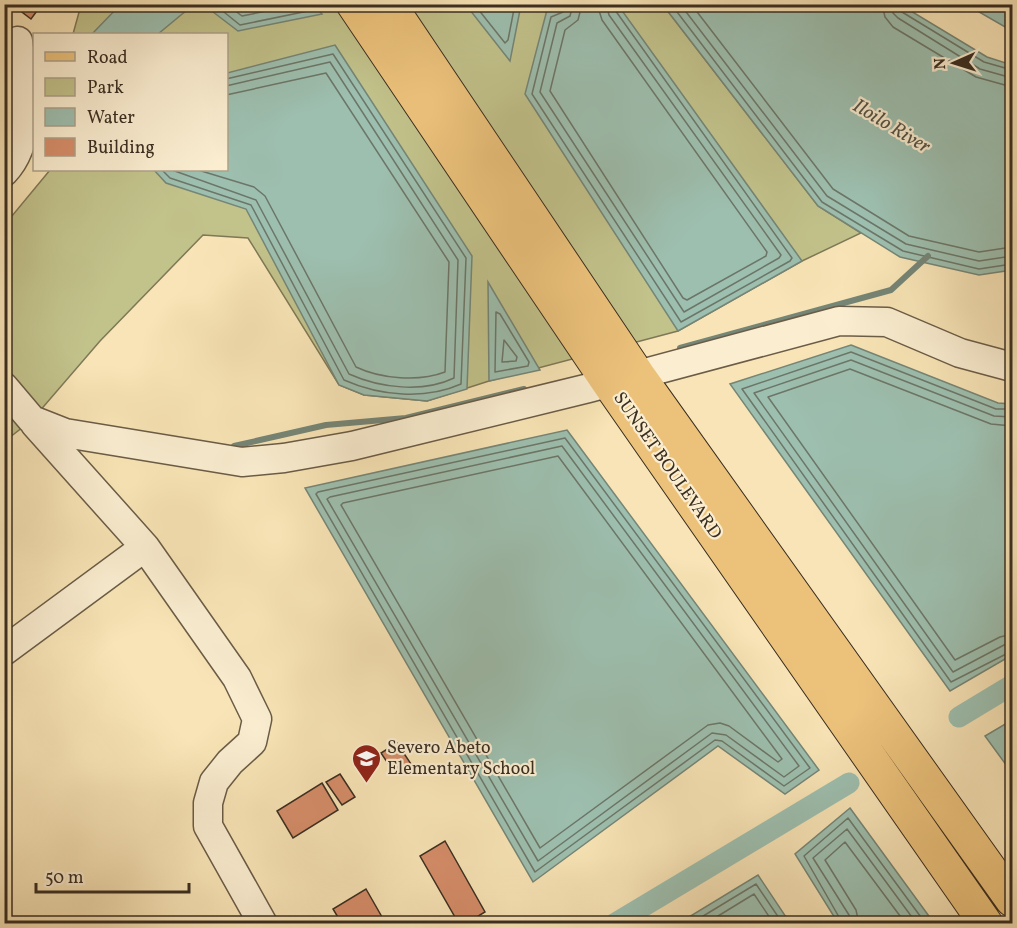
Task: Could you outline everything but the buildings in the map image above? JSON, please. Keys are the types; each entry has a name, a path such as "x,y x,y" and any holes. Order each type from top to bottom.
{"main road":[{"name":"SUNSET BOULEVARD","path":"353,4 623,379 1012,900"},
{"name":"SUNSET BOULEVARD","path":"389,4 623,379 986,924"}],"street":[{"path":"4,172 13,162 24,133 24,91 18,41"},
{"path":"32,420 65,433 242,462 284,458 352,446 623,379 839,321 888,322 960,353 1012,367"},
{"path":"4,387 145,546 237,678 257,719 252,742 230,762 214,782 208,803 208,826 262,924"},
{"path":"4,651 145,546"}],"green space":[{"path":"81,5 663,5 818,206 861,233 802,261 678,331 489,381 427,401 364,395 339,385 248,238 203,235 100,341 32,420 5,441 5,220 12,216 49,171 228,171 228,33 73,33"}],"water":[{"path":"120,4 193,5 159,33 93,33"},
{"path":"204,5 315,5 322,14 238,31"},
{"path":"466,5 521,5 510,61"},
{"path":"570,5 618,5 802,261 678,331 525,94 547,10"},
{"name":"Iloilo River","path":"663,5 901,5 987,57 1012,65 1012,270 979,275 900,257 818,206"},
{"path":"967,5 1012,5 1012,31"},
{"path":"335,45 472,256 467,389 427,401 364,395 339,385 246,209 166,183 155,171 228,171 228,73"},
{"path":"488,282 540,370 489,381"},
{"path":"851,345 998,403 1012,404 1012,655 950,691 730,384"},
{"path":"567,430 819,770 785,794 718,746 533,882 305,488"},
{"path":"1012,720 1012,773 985,736"},
{"path":"850,808 934,923 838,923 795,854"},
{"path":"758,875 790,923 679,923"}],"waterway":[{"path":"680,348 891,290 928,256"},
{"path":"234,446 326,425 406,418 524,389"},
{"path":"959,717 1012,685"},
{"path":"614,924 849,783"}],"place":[{"name":"Severo Abeto Elementary School","path":"366,784"}]}
